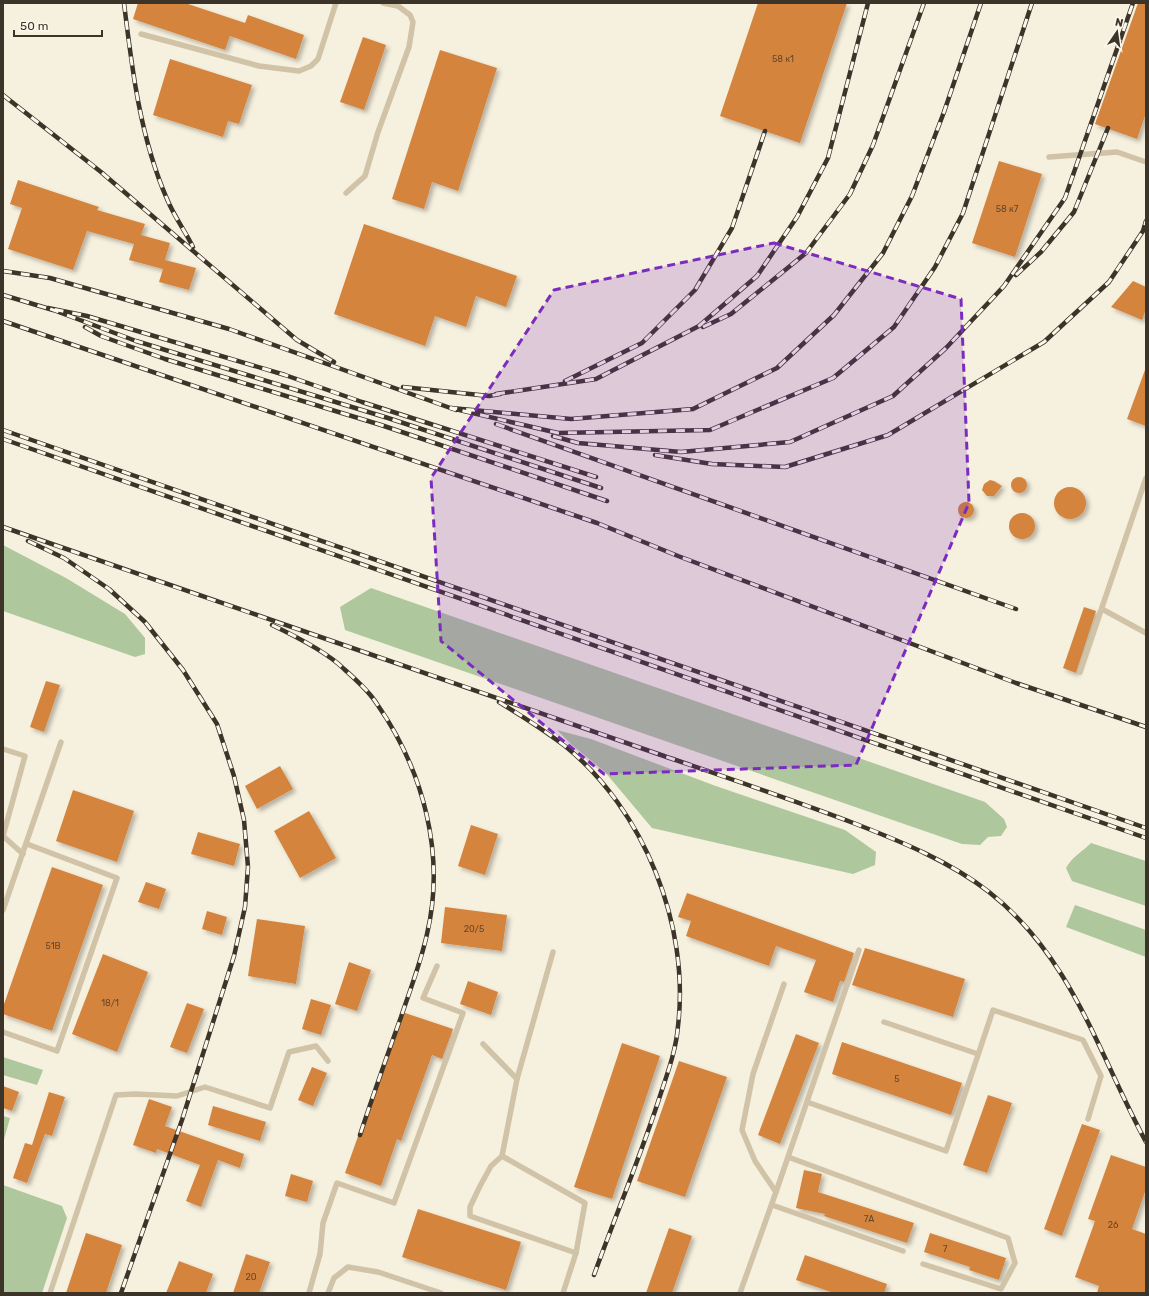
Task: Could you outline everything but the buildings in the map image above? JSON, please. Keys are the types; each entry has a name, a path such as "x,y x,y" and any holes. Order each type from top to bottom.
{"lane":[{"path":"141,34 259,66 298,71 311,66 318,59 336,3"},
{"path":"346,193 365,176 378,132 409,47 413,22 410,15 398,4 383,3"},
{"path":"1049,157 1117,152 1146,162"},
{"path":"1080,672 1146,478"},
{"path":"1102,609 1146,633"},
{"path":"3,910 61,742"},
{"path":"3,749 25,756 3,836 23,854"},
{"path":"3,1032 57,1051 117,878 27,844"},
{"path":"740,1293 772,1205 859,950"},
{"path":"553,952 517,1079 502,1156 491,1166 480,1186 470,1207 470,1216 576,1253"},
{"path":"309,1293 320,1254 323,1223 338,1183 394,1203 463,1013 423,998 438,966"},
{"path":"776,1192 755,1161 742,1130 753,1074 784,984"},
{"path":"807,1102 946,1151 993,1010 1083,1040 1101,1076 1088,1119"},
{"path":"884,1022 978,1054"},
{"path":"483,1044 517,1079"},
{"path":"50,1293 116,1096 135,1094 177,1096 205,1087 270,1108 289,1052 316,1046 328,1061"},
{"path":"502,1156 585,1203 576,1253 563,1293"},
{"path":"788,1156 1008,1238 1015,1263 1001,1290 923,1264"},
{"path":"772,1205 903,1250"},
{"path":"328,1293 334,1278 348,1267 378,1272 441,1293"}],"highlighted area":[{"path":"774,243 961,299 969,503 856,765 604,774 441,641 431,478 554,290"}],"green space":[{"path":"3,545 66,578 125,614 145,638 145,654 135,657 3,611"},
{"path":"371,588 985,802 1004,819 1007,827 1001,836 988,837 980,845 962,844 345,630 340,607"},
{"path":"557,730 591,739 713,785 845,830 876,852 875,865 853,874 652,828 605,772 572,745"},
{"path":"1091,843 1146,861 1146,906 1072,881 1066,868 1068,864"},
{"path":"1075,905 1146,930 1146,957 1066,927"},
{"path":"3,1057 43,1070 37,1085 3,1075"},
{"path":"3,1116 10,1118 3,1143"},
{"path":"3,1185 62,1206 67,1218 42,1293 3,1293"}],"railway":[{"path":"124,3 138,102 150,152 170,205 193,247"},
{"path":"496,394 596,379 699,326 757,276 797,217 828,158 868,3"},
{"path":"703,327 731,314 806,253 850,194 873,145 924,3"},
{"path":"981,3 944,112 912,196 883,253 834,315 777,368 693,409 571,419 451,408 558,433 710,430 833,378 894,327 935,267 963,213 1032,3"},
{"path":"553,436 578,443 681,452 790,442 893,396 946,348 1004,286 1065,198 1133,3"},
{"path":"3,95 101,172 297,340 334,362"},
{"path":"1016,275 1041,252 1074,212 1108,128"},
{"path":"565,381 642,343 695,290 732,228 765,131"},
{"path":"655,455 712,464 785,467 888,435 1044,342 1109,282 1143,231 1146,221"},
{"path":"3,271 50,278 229,329 456,410"},
{"path":"3,295 53,310"},
{"path":"596,477 362,402 285,375 87,316 48,308 136,341 388,418 601,488"},
{"path":"3,321 597,523 678,556 1016,683 1146,727"},
{"path":"85,327 101,336 165,359 381,425 607,501"},
{"path":"403,387 489,396 500,394"},
{"path":"496,424 1016,609"},
{"path":"3,430 1146,828"},
{"path":"3,439 1146,838"},
{"path":"3,527 784,798 832,815 925,853 958,871 989,892 1018,918 1042,946 1081,1008 1146,1142"},
{"path":"28,541 64,558 109,589 145,622 183,670 217,724 234,776 244,820 248,867 245,907 234,956 182,1120 121,1293"},
{"path":"272,625 329,656 357,681 374,699 407,757 418,785 432,843 434,874 432,904 425,944 360,1135"},
{"path":"499,702 533,723 565,746 593,772 618,803 639,836 656,872 668,910 677,949 680,988 677,1036 673,1055 643,1145 594,1275"}]}
